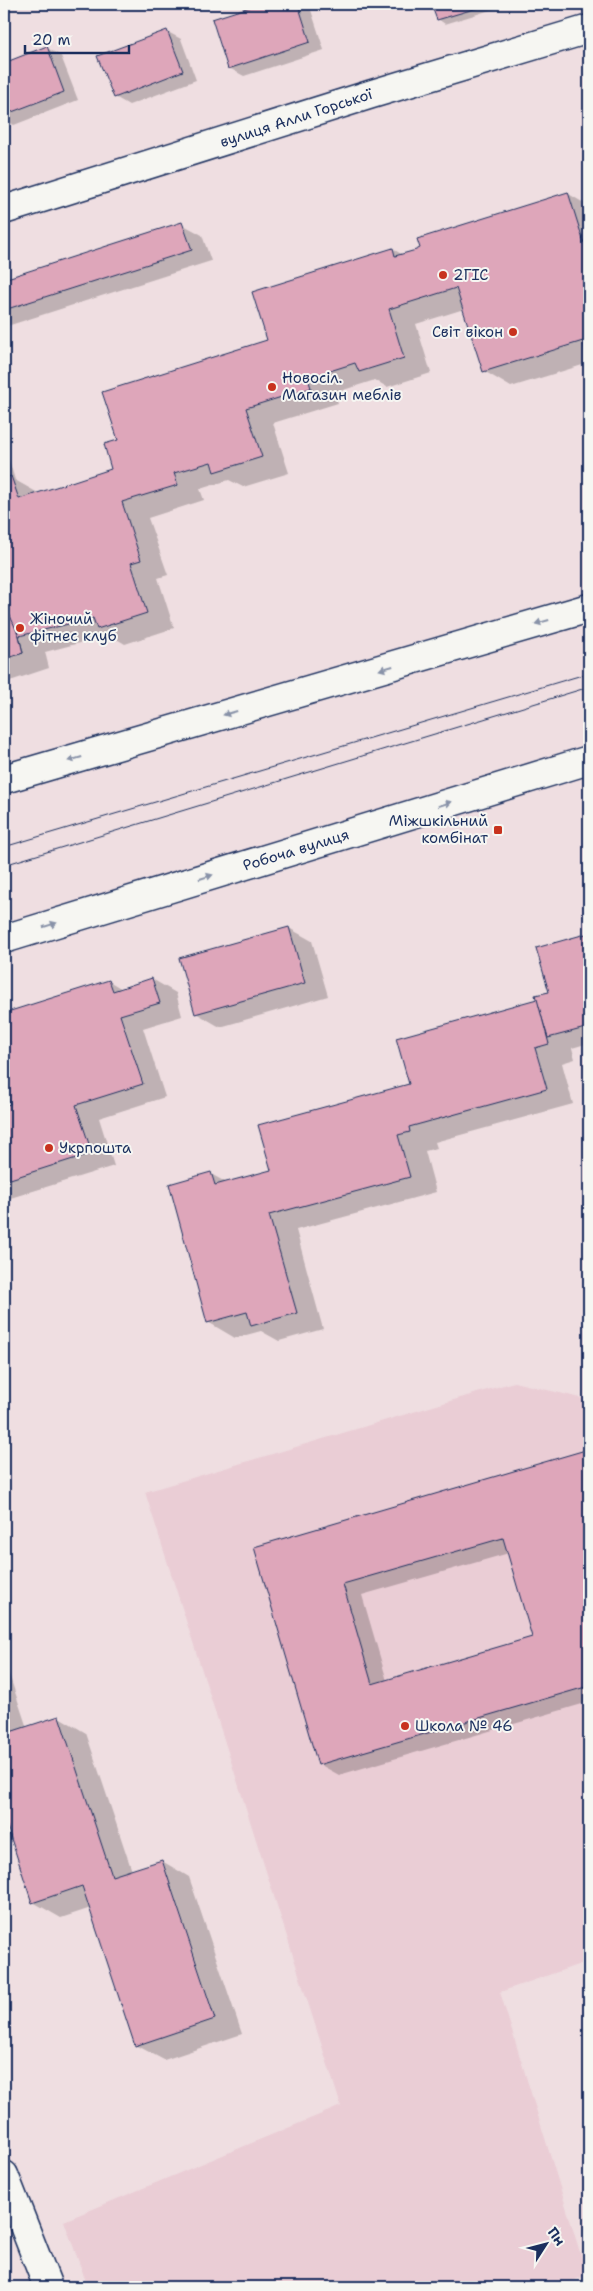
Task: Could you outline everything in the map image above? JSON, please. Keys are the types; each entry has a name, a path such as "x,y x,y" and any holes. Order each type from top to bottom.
{"main road":[{"name":"вулиця Алли Горської","path":"4,210 372,94 589,29"},
{"path":"4,779 589,608"},
{"name":"Робоча вулиця","path":"4,940 589,760"},
{"path":"4,2176 48,2287"}],"shaded area":[{"name":"Школа № 46","path":"514,1382 589,1400 589,1961 500,1992 587,2275 556,2287 88,2287 64,2221 341,2106 145,1492"}],"building":[{"path":"259,4 298,4 310,42 228,69 212,19"},
{"path":"431,4 491,4 437,20"},
{"path":"167,30 183,71 114,98 97,56"},
{"path":"47,46 64,92 4,115 4,63"},
{"path":"568,192 584,243 589,241 589,354 586,355 583,341 483,372 456,288 389,309 404,358 359,372 355,363 308,378 311,388 246,408 262,457 214,472 211,462 174,473 178,485 122,502 141,560 131,563 147,613 97,629 93,618 19,636 23,653 4,659 4,479 11,476 19,499 111,469 104,444 118,440 102,392 267,340 252,292 393,248 395,256 416,250 420,248 417,239"},
{"path":"182,222 192,250 4,310 4,279"},
{"path":"4,602 19,636 23,653 4,659"},
{"path":"289,927 305,983 195,1014 179,958"},
{"path":"589,933 589,1027 548,1038 535,995 549,992 536,948"},
{"path":"152,978 160,1003 120,1015 143,1084 76,1105 92,1153 4,1181 4,1106 10,1104 4,1083 4,1013 109,980 113,991"},
{"path":"537,999 549,1044 535,1048 547,1089 409,1127 410,1132 398,1135 410,1177 269,1215 297,1313 251,1326 247,1312 207,1323 169,1184 211,1172 215,1185 271,1170 258,1125 409,1084 396,1038"},
{"path":"589,1449 589,1686 318,1765 254,1547","holes":["503,1538 532,1637 372,1684 343,1584"]},
{"path":"59,1716 112,1876 162,1860 215,2019 135,2046 82,1886 32,1903 4,1817 4,1723 7,1733"}],"tram line":[{"path":"4,847 589,673"},
{"path":"4,865 589,687"}],"place":[{"name":"2ГІС","path":"443,275"},
{"name":"Світ вікон","path":"513,332"},
{"name":"Новосіл. Магазин меблів","path":"272,387"},
{"name":"Жіночий фітнес клуб","path":"20,628"},
{"name":"Міжшкільний комбінат","path":"498,830"},
{"name":"Укрпошта","path":"49,1148"},
{"name":"Школа № 46","path":"405,1726"}]}
